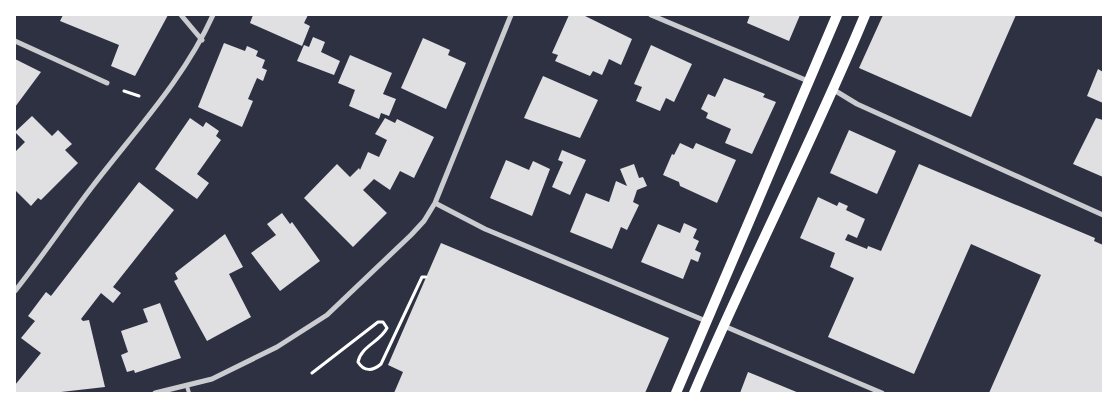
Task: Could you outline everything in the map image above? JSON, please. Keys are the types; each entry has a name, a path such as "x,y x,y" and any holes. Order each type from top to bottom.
{"main road":[{"path":"676,393 838,15"},
{"path":"694,393 723,326 834,90 865,15"}],"street":[{"path":"181,15 202,40"},
{"path":"15,291 92,187 159,104 202,40 213,15"},
{"path":"155,393 212,379 277,347 327,315 411,235 424,221 435,203 511,15"},
{"path":"651,15 809,82"},
{"path":"15,41 107,84"},
{"path":"834,90 857,104 1103,215"},
{"path":"435,203 518,243 706,321"},
{"path":"723,326 882,393"}],"lane":[{"path":"187,386 189,393"}],"path":[{"path":"107,84 159,104"},
{"path":"312,373 378,322 383,322 387,328 384,333 359,354 358,362 361,368 366,370 377,368 381,364 422,277 426,277"}],"building":[{"path":"63,15 168,15 135,76 111,66 119,45 60,21"},
{"path":"253,15 308,15 304,23 310,26 302,46 250,23"},
{"path":"569,15 583,15 632,39 621,65 609,59 602,75 593,71 590,76 555,61 558,55 552,53"},
{"path":"750,15 800,15 789,41 747,23"},
{"path":"883,15 1016,15 971,117 859,68"},
{"path":"313,37 325,42 321,52 340,61 334,75 297,61 304,45 309,47"},
{"path":"423,38 450,50 448,55 466,63 446,109 401,88"},
{"path":"224,43 245,51 247,46 258,51 256,56 265,60 262,68 267,70 263,81 257,78 248,99 253,101 242,127 198,107"},
{"path":"651,45 692,64 674,102 666,98 660,111 636,101 642,87 634,84"},
{"path":"350,55 392,73 383,94 396,99 389,116 381,113 379,119 349,106 355,90 338,83"},
{"path":"15,59 41,72 15,107"},
{"path":"1098,69 1103,72 1103,103 1087,96"},
{"path":"543,76 598,100 580,138 524,118"},
{"path":"724,78 765,94 763,97 776,102 752,154 725,143 731,129 706,118 708,113 701,109 708,94 715,97"},
{"path":"32,116 52,136 58,130 72,144 65,150 78,163 41,200 38,198 31,206 15,190 15,152 25,142 15,132"},
{"path":"190,118 203,127 206,122 219,131 216,136 221,140 197,174 209,183 197,199 155,169"},
{"path":"385,118 395,123 397,119 434,137 414,178 400,171 390,190 374,179 363,190 387,213 353,247 304,198 337,164 350,177 359,168 360,170 368,152 379,157 387,140 375,134"},
{"path":"1096,118 1103,120 1103,177 1073,164"},
{"path":"849,130 896,151 877,194 830,173"},
{"path":"680,143 693,149 696,143 736,160 717,203 680,186 679,182 663,175 672,154 674,155"},
{"path":"562,150 586,160 570,195 552,187 563,162 558,160"},
{"path":"506,160 529,170 533,161 550,169 532,216 490,198"},
{"path":"634,164 639,178 643,177 647,186 637,190 633,202 639,205 627,230 621,227 612,249 570,232 586,193 609,202 616,181 627,186 620,169"},
{"path":"919,164 1095,238 1094,241 1103,245 1103,393 989,393 1041,275 971,244 914,374 828,337 854,278 830,267 835,253 800,238 818,197 837,206 839,202 848,206 846,210 865,219 857,238 848,234 845,240 867,249 868,246 881,251"},
{"path":"139,182 174,210 113,287 121,293 113,303 101,293 81,319 83,321 89,320 105,387 52,393 15,393 15,385 41,353 21,338 35,321 28,316 46,292 51,296"},
{"path":"282,213 290,224 292,222 320,261 280,291 251,253 276,235 267,224"},
{"path":"684,223 697,229 693,238 699,241 695,250 701,253 698,262 691,259 683,279 641,262 658,224 680,233"},
{"path":"225,234 243,267 229,274 251,317 207,341 174,281 178,279 175,273"},
{"path":"441,243 669,338 645,393 394,393 403,372 388,365"},
{"path":"160,303 181,358 135,373 134,370 127,372 121,355 128,352 121,331 148,322 143,309"},
{"path":"748,372 799,393 740,393"}]}
